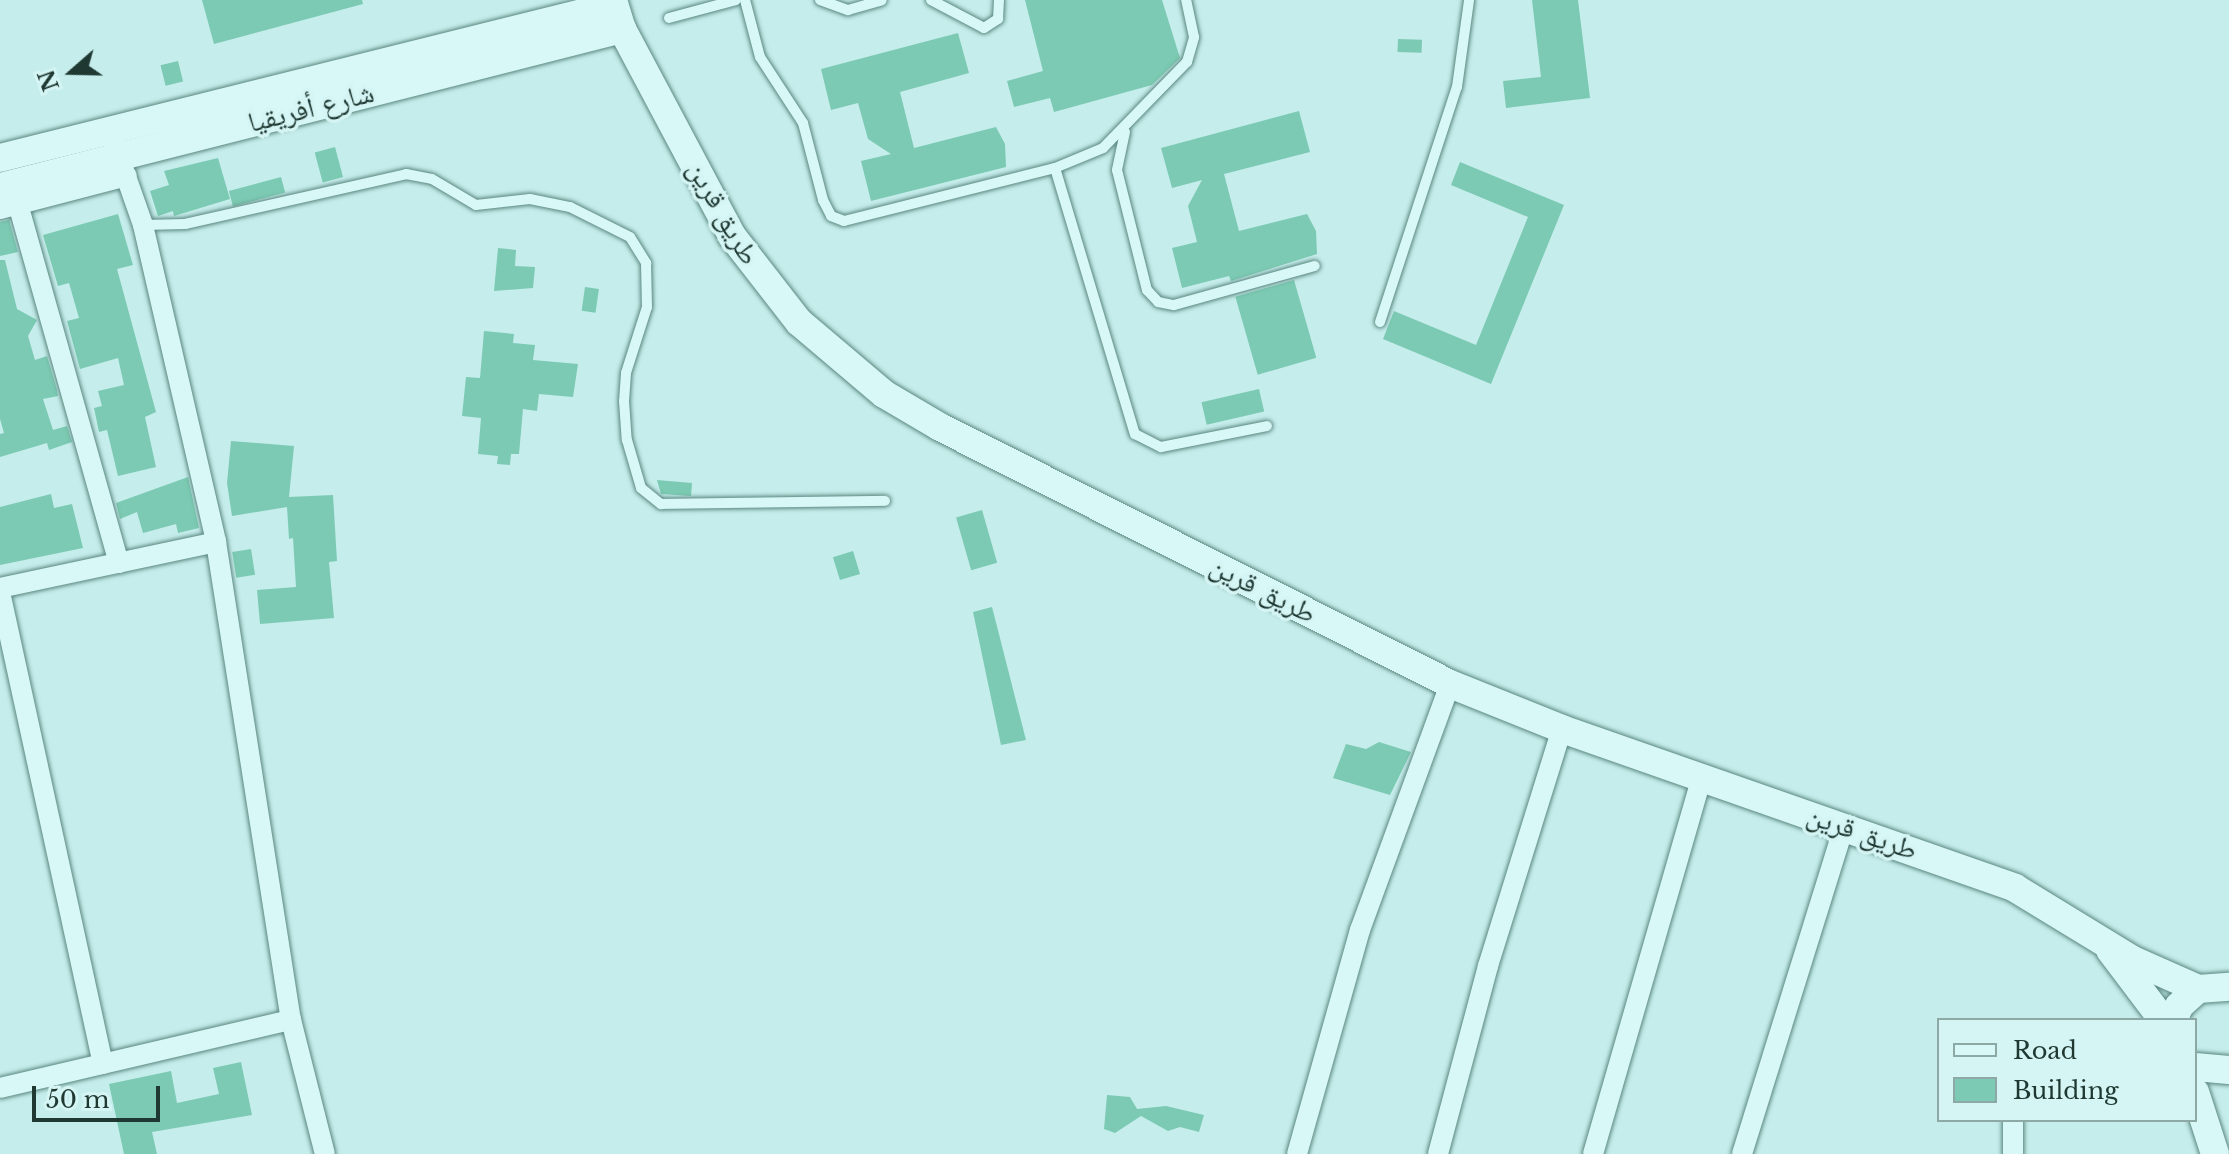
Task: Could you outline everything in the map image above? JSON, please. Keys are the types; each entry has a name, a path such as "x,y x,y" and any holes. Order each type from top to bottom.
{"street":[{"name":"شارع أفريقيا","path":"6,200 119,155 587,16 617,11"},
{"name":"طريق قرين","path":"617,11 732,236 766,285 846,366 940,427 1450,684 1562,729 2015,888 2143,965 2198,989"},
{"name":"شارع أفريقيا","path":"0,158 119,155"},
{"path":"119,155 143,225 216,542 291,1020 325,1154"},
{"path":"6,200 119,563"},
{"path":"103,1064 0,590 216,542"},
{"path":"1297,1154 1360,930 1450,684"},
{"path":"1438,1154 1488,966 1562,729"},
{"path":"1593,1154 1702,777"},
{"path":"1742,1154 1844,827"},
{"name":"طريق قرين","path":"2103,940 2162,1018"},
{"path":"2175,1018 2179,1006 2198,989 2229,987"},
{"path":"0,1088 291,1020"},
{"path":"2197,1067 2229,1070"},
{"path":"2197,1098 2215,1154"},
{"path":"2013,1122 2013,1154"}],"lane":[{"path":"669,18 736,0"},
{"path":"745,0 760,57 803,123 831,216 844,221 1055,168 1092,155 1126,130 1193,50 1186,0"},
{"path":"820,0 848,10 882,0"},
{"path":"931,0 984,28 998,19 999,0"},
{"path":"1380,322 1457,87 1469,0"},
{"path":"1126,130 1117,170 1147,290 1158,302 1174,305 1315,266"},
{"path":"1055,168 1135,434 1161,447 1267,426"},
{"path":"143,225 185,224 406,174 432,179 476,205 530,199 570,207 630,237 646,263 647,307 626,373 624,401 627,440 641,488 661,504 885,501"}],"building":[{"path":"202,0 362,0 363,4 214,44"},
{"path":"1025,0 1162,0 1180,58 1152,85 1054,112 1050,98 1014,107 1007,81 1043,71"},
{"path":"1532,0 1578,0 1590,98 1506,108 1503,81 1541,77"},
{"path":"958,33 969,73 900,92 914,148 996,127 1005,144 1006,167 871,201 861,161 891,154 868,139 858,103 831,110 821,69"},
{"path":"1398,39 1422,40 1422,53 1398,52"},
{"path":"178,61 183,81 166,86 161,65"},
{"path":"1299,111 1310,152 1224,174 1239,231 1307,214 1316,231 1317,254 1231,281 1229,276 1182,288 1172,248 1197,242 1188,206 1202,180 1172,188 1161,148"},
{"path":"335,147 343,177 323,182 315,152"},
{"path":"218,158 230,199 174,216 173,211 158,216 150,191 169,185 164,171"},
{"path":"1460,162 1564,205 1491,384 1383,339 1394,311 1476,345 1528,217 1451,185"},
{"path":"281,177 285,192 233,206 229,191"},
{"path":"118,214 133,265 117,269 156,412 145,417 156,467 118,476 107,430 99,432 94,408 102,406 98,391 124,385 118,358 80,369 67,321 79,318 69,283 58,286 43,235"},
{"path":"9,220 18,252 0,256 0,222"},
{"path":"498,248 516,250 515,266 535,267 533,288 494,291"},
{"path":"0,260 5,260 17,309 37,320 28,336 35,360 47,356 57,390 58,396 43,399 53,430 67,426 72,442 49,450 47,443 0,457 0,434 4,433 0,419"},
{"path":"1294,280 1316,358 1258,375 1235,297"},
{"path":"585,287 599,289 596,313 582,311"},
{"path":"484,331 514,334 513,343 535,345 533,360 578,364 573,397 539,394 537,411 523,409 519,454 511,454 510,465 497,464 498,456 478,454 481,418 462,416 466,377 480,378"},
{"path":"1259,389 1264,411 1207,425 1202,402"},
{"path":"231,441 294,446 289,497 333,495 337,561 329,562 334,618 260,624 257,590 296,587 293,538 289,539 287,507 232,516 227,483"},
{"path":"188,477 199,528 178,533 176,524 143,533 137,512 120,519 116,503"},
{"path":"657,480 692,483 691,496 661,494"},
{"path":"51,494 54,508 72,504 83,548 0,565 0,507"},
{"path":"982,510 997,563 971,570 956,517"},
{"path":"251,549 255,575 236,578 232,552"},
{"path":"853,551 860,574 840,580 833,557"},
{"path":"992,607 1026,740 1001,745 973,612"},
{"path":"1379,742 1411,752 1390,795 1333,778 1346,744 1366,749"},
{"path":"241,1062 252,1115 152,1132 157,1154 124,1154 109,1084 171,1071 177,1103 219,1094 213,1068"},
{"path":"1107,1095 1130,1097 1137,1109 1166,1106 1204,1115 1199,1132 1180,1127 1168,1131 1141,1116 1115,1133 1104,1129"}]}
